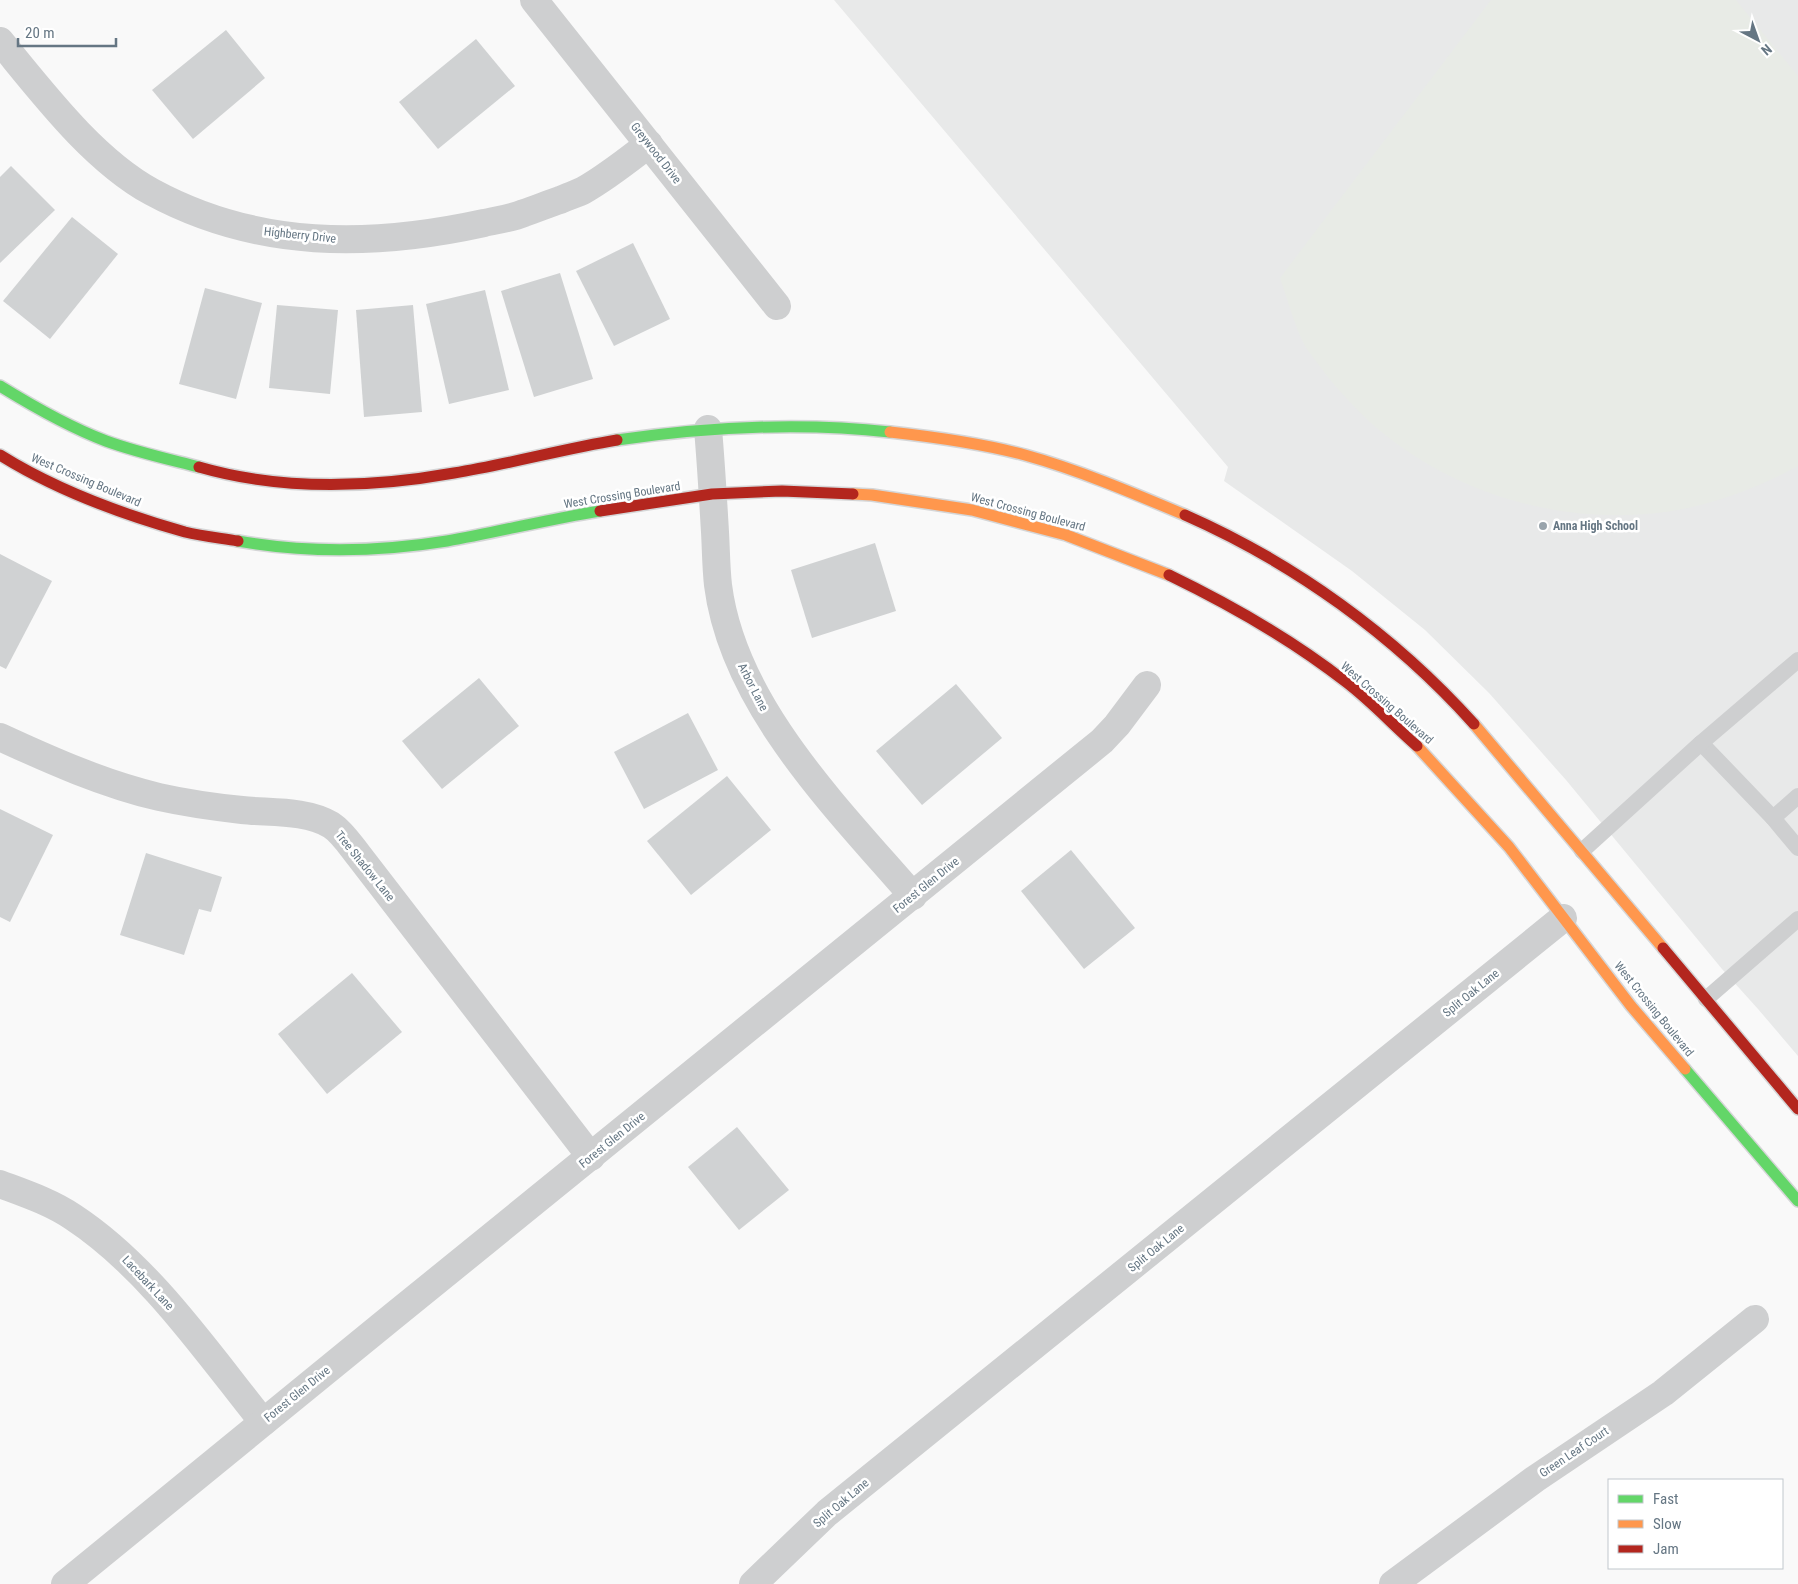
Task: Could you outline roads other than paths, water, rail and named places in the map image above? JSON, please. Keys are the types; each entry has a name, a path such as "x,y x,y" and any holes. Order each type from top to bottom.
{"street":[{"name":"Greywood Drive","path":"534,0 777,306"},
{"name":"Highberry Drive","path":"0,41 50,102 121,171 152,192 194,211 236,227 286,236 332,240 393,237 460,228 523,214 583,190 649,144"},
{"path":"0,386 64,423 121,446 232,476 309,483 391,482 464,471 643,436 708,429 812,427 874,430 928,436 1013,452 1070,470 1140,496 1203,523 1287,568 1391,644 1434,682 1460,709 1582,851 1798,1109"},
{"name":"Arbor Lane","path":"708,429 718,586 736,654 768,716 811,777 913,896"},
{"name":"West Crossing Boulevard","path":"0,455 31,474 113,509 186,532 271,547 356,550 446,541 580,514 712,494 782,491 872,495 972,510 1066,535 1163,572 1218,598 1263,624 1346,682 1419,748 1509,847 1631,1006 1798,1201"},
{"name":"Forest Glen Drive","path":"65,1584 1102,741 1117,725 1147,685"},
{"name":"Tree Shadow Lane","path":"0,737 77,771 159,797 203,805 311,817 331,825 345,838 591,1157"},
{"name":"Split Oak Lane","path":"754,1584 827,1513 934,1429 1563,918"},
{"name":"Lacebark Lane","path":"0,1184 71,1215 124,1257 160,1294 263,1422"},
{"name":"Green Leaf Court","path":"1393,1584 1535,1479 1663,1393 1755,1319"}],"lane":[{"path":"1582,851 1798,660"},
{"path":"1702,743 1773,818 1798,848"},
{"path":"1773,818 1798,796"},
{"path":"1706,1000 1798,919"}],"place":[{"name":"Anna High School","path":"1543,526"}]}
